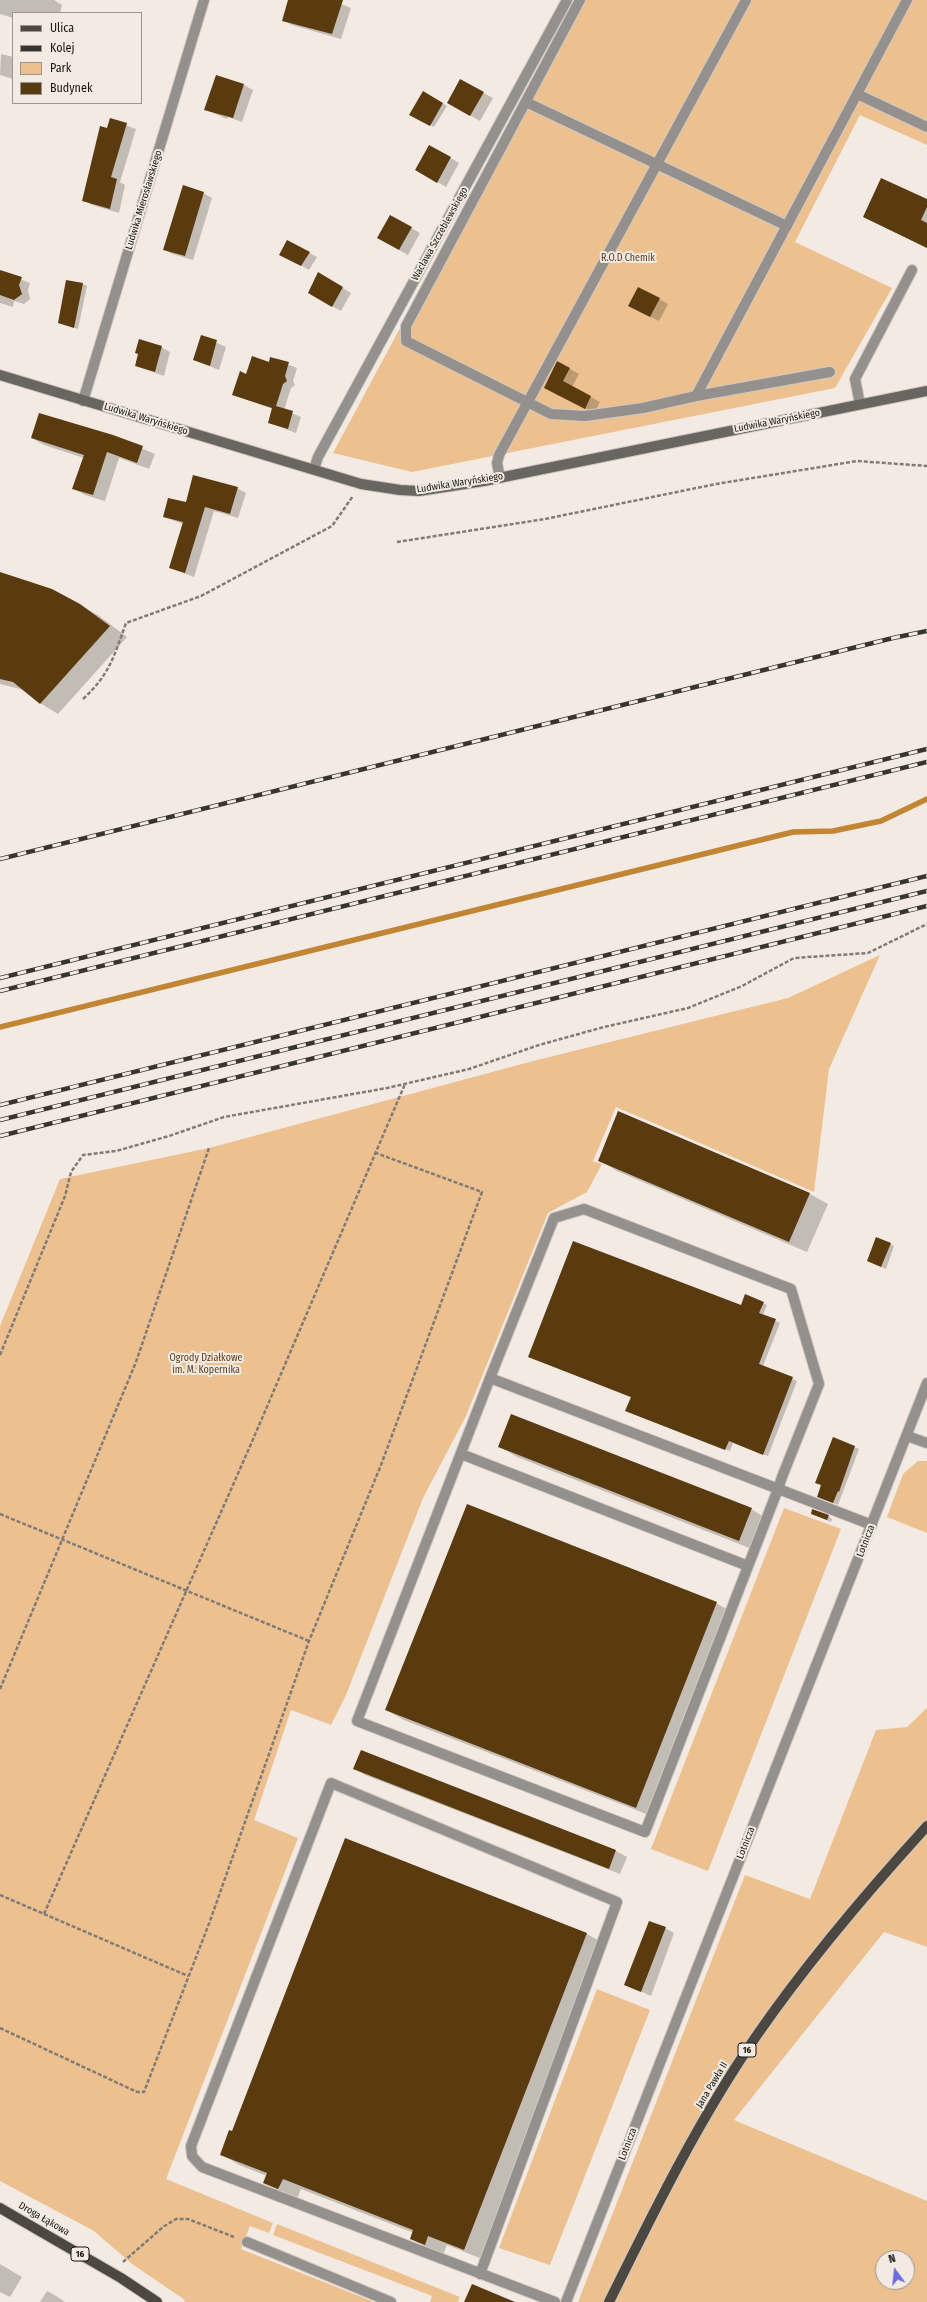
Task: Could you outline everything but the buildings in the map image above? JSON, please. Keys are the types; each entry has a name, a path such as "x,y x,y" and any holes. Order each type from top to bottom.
{"main road":[{"name":"Jana Pawła II","path":"609,2302 664,2192 711,2109 756,2036 826,1943 927,1826"},
{"name":"Droga Łąkowa","path":"0,2208 121,2278 157,2302"}],"street":[{"name":"Ludwika Mierosławskiego","path":"83,400 204,0"},
{"name":"Wacława Szczeblewskiego","path":"314,469 318,457 567,0"},
{"path":"580,0 406,326 406,341 551,414 585,416 643,408 696,396 830,372"},
{"path":"500,478 497,463 499,455 746,0"},
{"path":"696,396 907,0"},
{"path":"857,94 927,128"},
{"path":"526,102 786,226"},
{"path":"860,404 856,379 912,270"},
{"name":"Ludwika Waryńskiego","path":"0,376 361,484 400,490 419,491 500,478 927,391"},
{"path":"584,1209 791,1289 819,1384 645,1832 357,1721 490,1378 554,1218 584,1209"},
{"path":"490,1378 872,1525"},
{"name":"Lotnicza","path":"566,2302 908,1436 927,1383"},
{"path":"908,1436 927,1443"},
{"path":"460,1454 748,1566"},
{"path":"480,2274 617,1902 331,1783 191,2146 192,2156 202,2167 480,2274 555,2302"},
{"path":"247,2242 391,2302"}],"path":[{"path":"397,542 545,519 716,484 857,461 927,466"},
{"path":"83,699 99,684 115,658 126,623 201,596 332,526 361,484"},
{"path":"346,493 360,497"},
{"path":"0,1354 65,1196 72,1172 84,1155 116,1151 170,1136 224,1117 405,1084 469,1069 539,1045 604,1027 688,1008 742,986 794,958 868,953 927,924"},
{"path":"44,1914 405,1084"},
{"path":"0,1689 136,1362 209,1148"},
{"path":"0,2028 137,2092 144,2092 210,1921 309,1642 384,1458 482,1192 376,1153"},
{"path":"0,1514 309,1642"},
{"path":"0,1895 188,1976"},
{"path":"123,2262 163,2227 176,2219 188,2219 247,2242"}],"green space":[{"name":"R.O.D Chemik","path":"576,0 927,0 927,145 860,115 795,242 892,288 835,388 412,472 333,453"},
{"name":"Ogrody Działkowe im. M. Kopernika","path":"880,955 829,1069 814,1192 616,1107 593,1161 602,1164 587,1192 548,1213 466,1416 423,1498 346,1695 331,1725 291,1710 254,1820 298,1838 166,2179 273,2223 269,2233 250,2226 241,2249 374,2302 184,2302 185,2300 132,2264 94,2231 0,2181 0,1326 60,1179 209,1148 537,1060 788,998"},
{"path":"918,1461 927,1461 927,1533 887,1517 903,1474"},
{"path":"784,1508 841,1529 708,1871 651,1849"},
{"path":"927,1708 927,1947 884,1932 734,2120 927,2201 927,2302 578,2302 745,1875 810,1899 876,1730 907,1727"},
{"path":"597,1989 650,2010 550,2265 499,2248"},
{"path":"277,2224 460,2297 458,2302 430,2302 432,2296 273,2235"}],"waterway":[{"path":"0,1027 793,832 833,831 881,821 927,799"}],"railway":[{"path":"0,859 893,638 927,631"},
{"path":"0,978 927,749"},
{"path":"0,991 927,762"},
{"path":"0,1105 927,876"},
{"path":"0,1120 927,891"},
{"path":"0,1136 927,906"}]}
